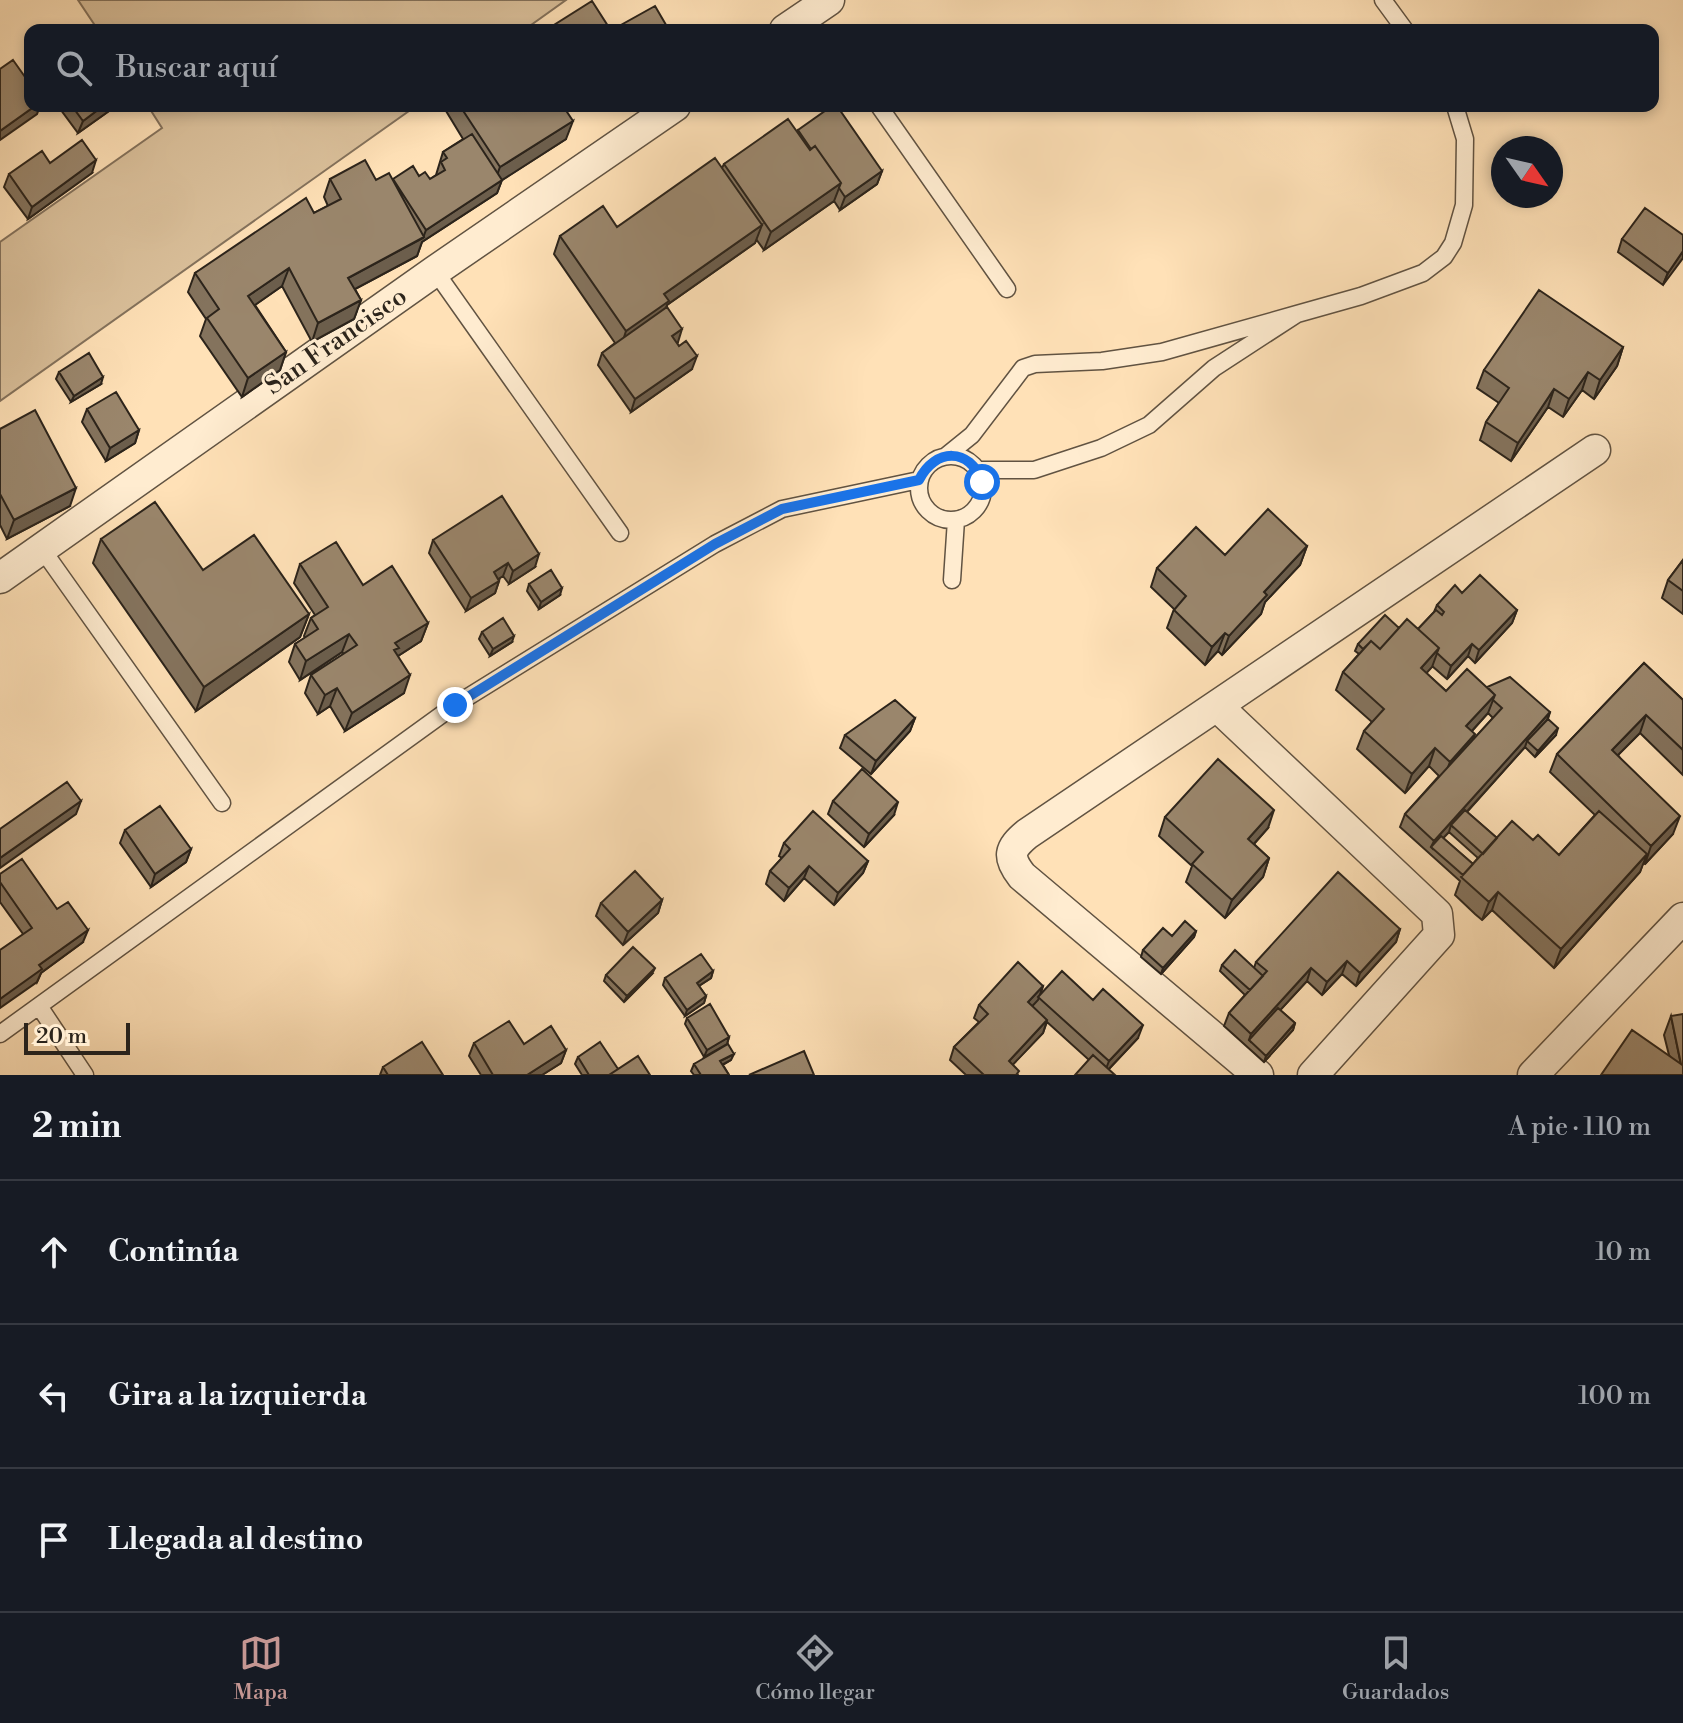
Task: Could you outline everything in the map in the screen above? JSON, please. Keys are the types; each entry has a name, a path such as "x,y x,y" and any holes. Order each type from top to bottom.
{"street":[{"path":"796,24 820,11"},
{"name":"San Francisco","path":"0,578 666,112"},
{"path":"1258,1075 1022,876 1011,861 1014,848 1027,834 1595,450"},
{"path":"1217,706 1437,914 1439,935 1313,1075"},
{"path":"1533,1075 1683,918"}],"lane":[{"path":"1383,0 1401,24"},
{"path":"883,112 1007,289"},
{"path":"946,456 969,462 978,470 982,482 982,495 977,506 968,515 956,520 932,514 919,493 919,480 934,461 946,456 972,435 1023,368 1035,364 1102,361 1162,352 1361,296 1423,273 1444,257 1453,243 1464,205 1465,139 1457,112"},
{"path":"435,271 620,533"},
{"path":"978,470 1034,470 1101,448 1149,425 1214,368 1297,314"},
{"path":"0,1034 455,705 715,544 782,509 919,480"},
{"path":"952,580 956,520"},
{"path":"42,549 222,803"},
{"path":"39,1006 85,1075"}],"shaded area":[{"path":"78,0 566,0 532,24 94,24"},
{"path":"152,112 408,112 0,401 0,242 162,128"}],"building":[{"path":"592,1 607,24 556,24"},
{"path":"655,6 666,24 623,24"},
{"path":"13,60 24,76 24,112 27,112 0,131 0,69"},
{"path":"76,112 95,112 83,121"},
{"path":"464,112 567,112 573,121 500,167"},
{"path":"824,112 841,112 882,171 845,197 839,188 841,183 815,146 811,149 798,130"},
{"path":"788,119 810,150 815,146 841,183 771,232 724,164"},
{"path":"472,134 502,180 426,230 393,179 413,166 419,176 425,172 430,179 445,170 441,162 447,158 443,152"},
{"path":"82,140 96,160 32,207 9,174 42,151 50,163"},
{"path":"715,158 762,225 664,294 669,301 626,331 560,236 603,206 617,227"},
{"path":"365,160 376,180 389,173 424,237 348,278 361,300 318,323 289,268 248,296 286,352 248,378 207,318 219,309 195,273 306,198 314,213 341,199 330,179"},
{"path":"1645,208 1683,235 1683,251 1668,273 1622,239"},
{"path":"1539,290 1623,347 1600,380 1588,372 1569,399 1554,389 1518,443 1486,422 1509,388 1484,370"},
{"path":"667,307 682,329 672,336 679,346 686,341 697,356 635,399 602,353"},
{"path":"89,353 103,377 74,396 59,372"},
{"path":"116,392 139,430 110,448 87,409"},
{"path":"35,410 76,488 14,520 0,494 0,429"},
{"path":"502,496 539,554 513,571 508,563 494,572 499,581 471,598 433,540"},
{"path":"155,502 203,570 254,535 309,614 204,687 101,539"},
{"path":"1268,509 1307,546 1229,636 1225,633 1212,647 1174,610 1186,596 1157,568 1196,527 1225,555"},
{"path":"336,542 363,585 392,566 428,623 395,643 399,648 394,650 410,675 352,713 337,688 325,695 311,675 357,645 349,634 306,661 295,644 318,629 311,618 328,607 300,564"},
{"path":"1683,560 1683,591 1668,580"},
{"path":"551,570 562,588 541,602 529,584"},
{"path":"1480,575 1517,610 1479,650 1472,644 1451,666 1437,653 1439,648 1418,629 1436,610 1442,615 1444,612 1437,605 1455,585 1462,593"},
{"path":"1385,615 1399,628 1380,649 1371,641 1363,649 1358,644"},
{"path":"503,618 514,636 493,649 482,632"},
{"path":"1407,619 1439,648 1421,668 1446,691 1467,669 1495,695 1466,726 1475,734 1450,762 1435,748 1412,774 1364,731 1384,709 1343,672 1371,641 1380,649"},
{"path":"1644,663 1683,700 1683,750 1646,715 1612,750 1680,816 1651,846 1557,754"},
{"path":"1510,677 1550,712 1434,841 1405,814 1502,708 1493,700 1495,695 1487,687"},
{"path":"895,700 915,718 876,761 845,735"},
{"path":"1548,719 1558,728 1538,751 1527,741"},
{"path":"1218,759 1274,810 1248,839 1269,858 1232,900 1192,864 1203,852 1165,817"},
{"path":"862,769 898,802 869,834 833,801"},
{"path":"67,782 81,801 0,858 0,829"},
{"path":"160,806 191,849 155,874 125,830"},
{"path":"1465,810 1497,838 1483,854 1451,825"},
{"path":"813,811 868,861 838,893 809,866 789,888 770,871 790,849 784,843"},
{"path":"1599,811 1647,854 1561,949 1498,892 1489,902 1461,877 1512,821 1533,840 1538,835 1559,855"},
{"path":"1441,836 1473,864 1463,875 1431,847"},
{"path":"22,859 57,909 68,902 88,930 39,965 42,969 0,999 0,950 32,928 0,882 0,874"},
{"path":"635,871 662,900 628,932 601,903"},
{"path":"1338,872 1400,929 1360,973 1347,961 1327,982 1311,968 1251,1034 1229,1013 1267,971 1256,962"},
{"path":"1185,921 1196,931 1163,968 1143,950 1163,928 1172,936"},
{"path":"633,947 655,968 627,996 606,975"},
{"path":"1235,950 1263,976 1250,990 1222,965"},
{"path":"701,954 713,971 697,983 706,996 687,1010 665,978"},
{"path":"1018,962 1043,986 1028,1002 1047,1020 1009,1061 1019,1071 1016,1075 984,1075 954,1047 988,1014 979,1005"},
{"path":"1062,971 1093,1000 1103,989 1143,1025 1109,1061 1038,997"},
{"path":"710,1004 729,1037 707,1050 687,1018"},
{"path":"1278,1008 1295,1023 1266,1056 1249,1040"},
{"path":"1683,1014 1683,1075 1601,1075 1632,1030 1681,1064 1671,1016"},
{"path":"509,1021 524,1044 551,1026 566,1050 527,1075 493,1075 474,1043"},
{"path":"422,1042 443,1075 388,1075 383,1067"},
{"path":"600,1042 618,1069 609,1075 589,1075 578,1057"},
{"path":"728,1044 734,1054 720,1061 729,1075 701,1075 694,1064"},
{"path":"804,1051 814,1075 749,1075"},
{"path":"1093,1055 1115,1075 1075,1075"},
{"path":"638,1056 650,1075 609,1075"}],"route":[{"path":"455,705 715,544 782,509 919,480 934,461 946,456 969,462 978,470 982,482"}]}
